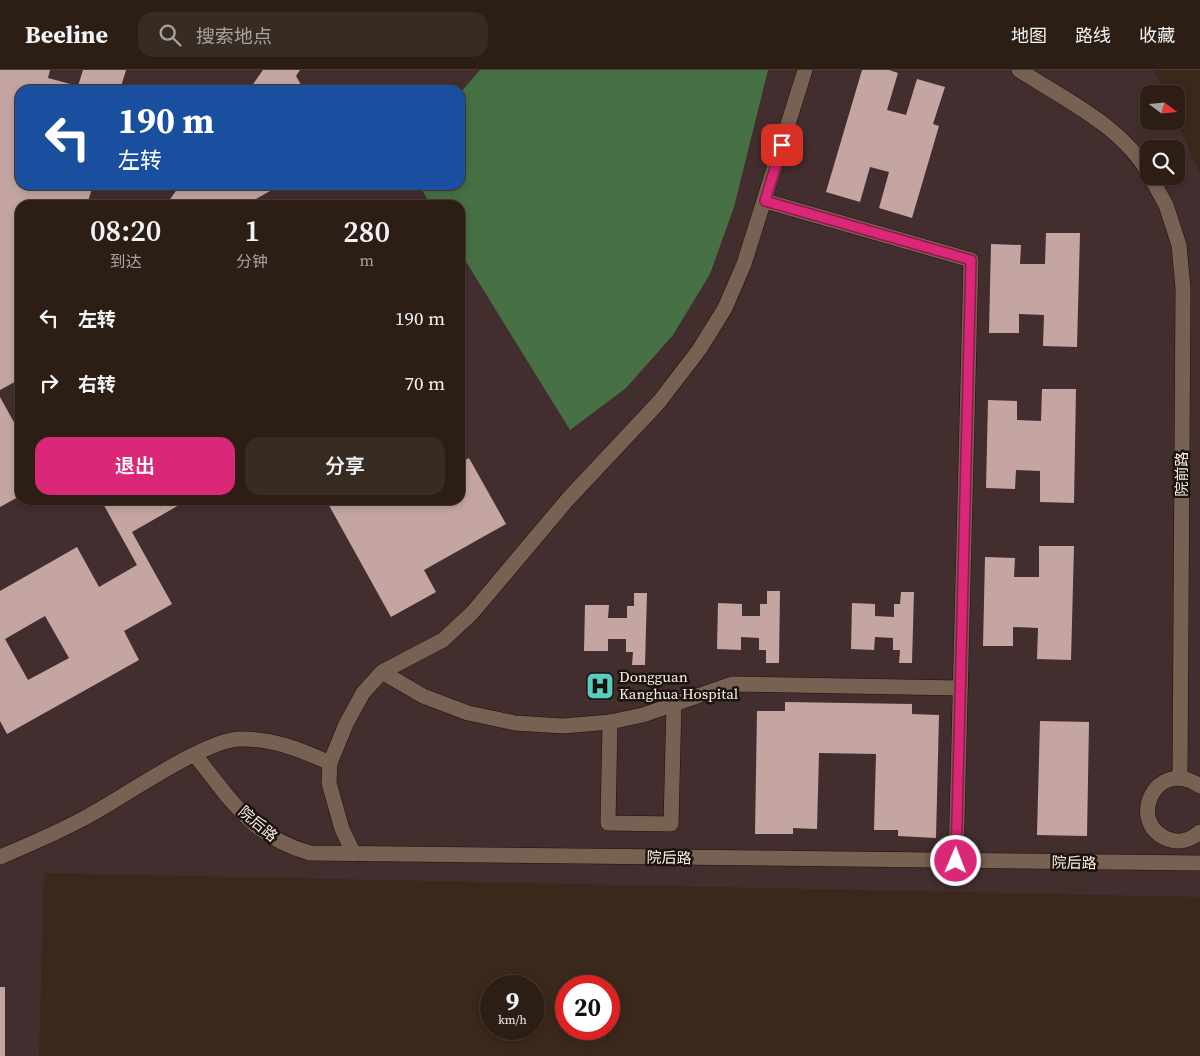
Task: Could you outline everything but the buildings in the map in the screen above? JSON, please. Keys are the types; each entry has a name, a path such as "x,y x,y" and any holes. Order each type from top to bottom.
{"lane":[{"path":"354,854 334,806 329,783 330,763 346,724 363,692 382,672 442,640 472,613 568,499 659,402 699,350 725,308 744,264 805,70"},
{"name":"院前路","path":"1019,70 1109,129 1140,162"},
{"name":"院前路","path":"1155,185 1166,205 1180,245 1183,288 1180,778"},
{"path":"765,201 971,260 956,861"},
{"path":"382,672 423,696 468,713 515,723 563,726 610,722 674,704 732,684 960,688"},
{"path":"610,722 608,823 671,824 674,704"},
{"path":"0,856 41,841 82,820 210,746 238,739 270,741 330,763"},
{"name":"院后路","path":"195,755 244,816 268,836 286,846 310,853 1200,863"},
{"path":"1200,786 1191,780 1180,778 1160,784 1152,792 1147,812 1153,827 1164,838 1179,841 1200,832"},
{"path":"1179,841 1183,864"}],"shaded area":[{"name":"Dongguan Kanghua Hospital","path":"0,70 1154,70 1161,85 1140,85 1140,130 1181,130 1200,173 1200,897 44,873 39,1056 0,1056"}],"green space":[{"path":"480,70 768,70 734,207 710,274 673,335 626,388 570,430 465,260 465,200 428,200 422,190 465,190 465,87"}],"place":[{"name":"Dongguan Kanghua Hospital","path":"600,686"}],"route":[{"path":"782,145 765,201 971,260 956,861"}]}
